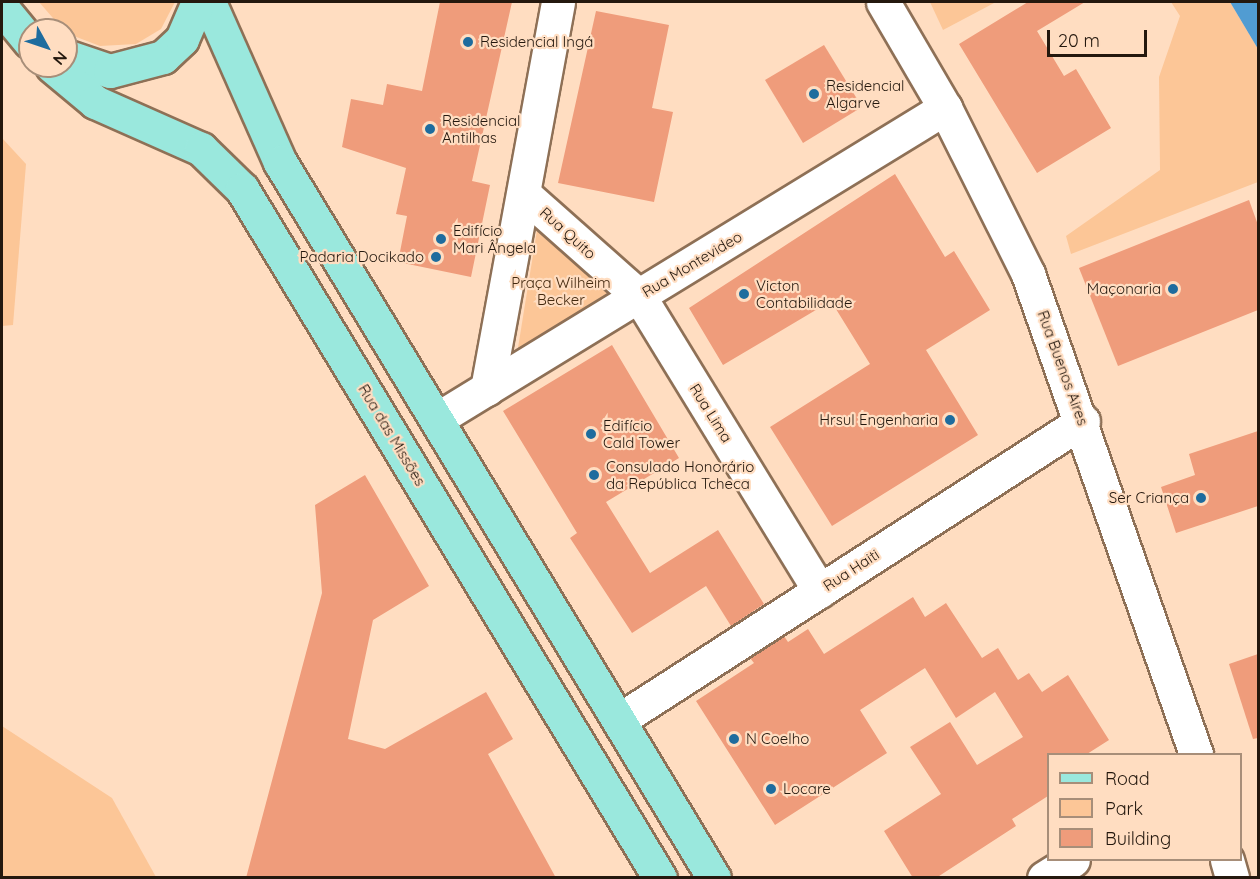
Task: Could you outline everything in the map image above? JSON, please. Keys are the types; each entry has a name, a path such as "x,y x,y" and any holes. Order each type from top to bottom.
{"main road":[{"path":"78,61 110,71 154,61 182,39 198,2"},
{"path":"209,2 280,162 714,878"},
{"path":"2,9 18,27"},
{"name":"Rua das Missões","path":"66,78 95,102 201,149 242,189 660,878"}],"street":[{"path":"487,388 558,2"},
{"name":"Rua Buenos Aires","path":"883,2 945,108 1028,274 1083,421 1196,753"},
{"name":"Rua Montevideo","path":"437,419 945,108"},
{"name":"Rua Quito","path":"524,194 639,296"},
{"name":"Rua Lima","path":"639,296 820,591"},
{"name":"Rua Haiti","path":"619,720 1083,421"},
{"path":"1044,878 1071,861"},
{"path":"1227,861 1232,878"}],"green space":[{"path":"39,2 175,2 161,29 136,44 100,46 78,38 78,18 53,18"},
{"path":"930,2 996,2 943,30"},
{"path":"1171,2 1230,2 1258,49 1258,182 1071,254 1066,236 1160,170 1159,77 1180,16"},
{"path":"2,138 26,164 13,325 2,326"},
{"name":"Praça Wilheim Becker","path":"538,224 618,298 517,354"},
{"path":"2,726 112,798 156,877 2,877"}],"water":[{"path":"1230,2 1258,2 1258,49"}],"building":[{"path":"440,2 512,2 472,181 490,185 471,277 398,262 407,216 396,214 406,168 342,147 351,99 383,105 387,84 422,91"},
{"path":"1028,2 1085,2 1037,31 1064,76 1076,69 1111,128 1037,173 959,44"},
{"path":"596,11 669,25 652,108 673,112 654,202 558,183"},
{"name":"Residencial Algarve","path":"824,45 862,107 803,143 765,80"},
{"path":"895,174 945,257 954,251 990,310 926,350 978,435 832,526 770,427 870,364 831,301 723,365 689,308"},
{"name":"Maçonaria","path":"1249,200 1258,225 1258,310 1118,366 1079,268"},
{"path":"612,345 679,458 606,502 650,573 718,530 764,604 731,626 706,586 632,633 570,538 577,533 503,411"},
{"path":"1258,431 1258,506 1176,533 1161,487 1195,475 1189,454"},
{"path":"365,475 429,586 373,620 348,739 385,749 486,692 513,739 488,754 556,878 246,878 322,593 315,505"},
{"path":"913,597 925,617 946,603 982,658 998,648 1018,680 1029,673 1042,692 1068,675 1109,740 1089,753 1047,753 1047,797 1012,819 1016,826 936,878 913,878 884,831 941,794 910,747 950,722 977,765 1023,737 995,692 956,718 925,668 860,710 887,753 775,825 696,701 754,663 750,658 784,636 788,642 808,629 824,654"},
{"path":"1258,654 1258,738 1253,739 1229,664"}],"place":[{"name":"Residencial Ingá","path":"468,42"},
{"name":"Residencial Algarve","path":"814,94"},
{"name":"Residencial Antilhas","path":"430,129"},
{"name":"Edifício Mari Ângela","path":"441,239"},
{"name":"Padaria Docikado","path":"436,257"},
{"name":"Maçonaria","path":"1173,289"},
{"name":"Victon Contabilidade","path":"744,294"},
{"name":"Hrsul Engenharia","path":"950,420"},
{"name":"Edifício Cald Tower","path":"591,434"},
{"name":"Consulado Honorário da República Tcheca","path":"594,475"},
{"name":"Ser Criança","path":"1201,498"},
{"name":"N Coelho","path":"734,739"},
{"name":"Locare","path":"771,789"}]}
